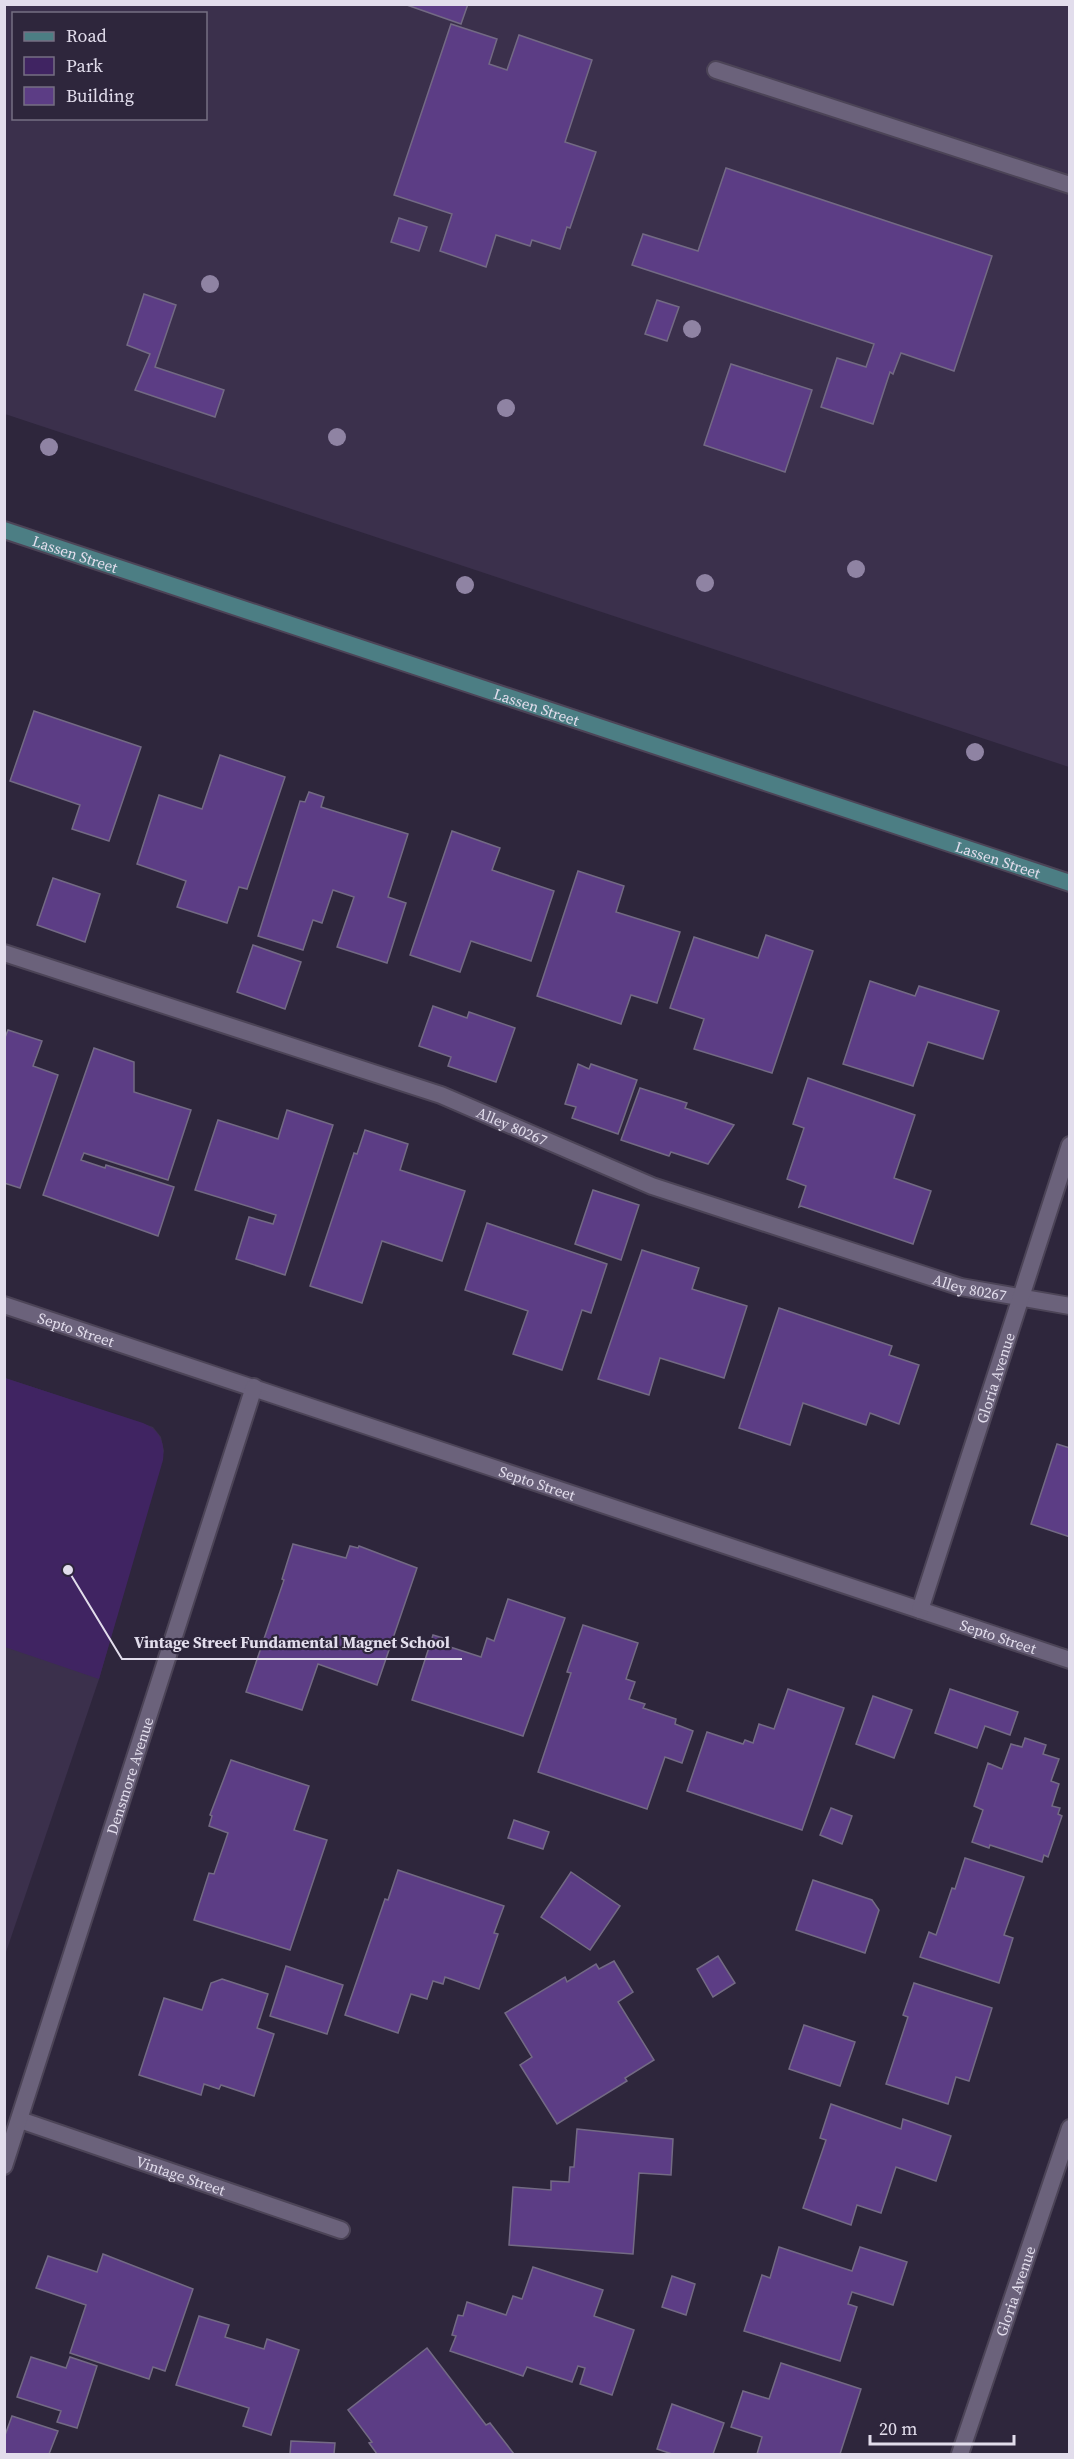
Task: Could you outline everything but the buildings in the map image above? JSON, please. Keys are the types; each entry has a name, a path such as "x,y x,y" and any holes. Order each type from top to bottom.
{"main road":[{"name":"Lassen Street","path":"4,530 1070,883"}],"street":[{"path":"717,70 1070,185"},
{"name":"Alley 80267","path":"4,953 441,1095 652,1186 961,1287 1070,1306"},
{"name":"Gloria Avenue","path":"920,1610 1070,1145"},
{"name":"Septo Street","path":"4,1305 1070,1660"},
{"name":"Densmore Avenue","path":"4,2166 254,1388"},
{"name":"Vintage Street","path":"20,2120 341,2230"},
{"name":"Gloria Avenue","path":"960,2454 1070,2128"}],"shaded area":[{"path":"5,5 1069,5 1069,767 5,414"},
{"path":"5,1378 153,1427 161,1437 164,1451 99,1679 5,1955"}],"green space":[{"path":"5,1378 143,1423 154,1429 162,1443 163,1460 99,1679 5,1647"}],"place":[{"name":"Vintage Street Fundamental Magnet School","path":"68,1570"}]}
